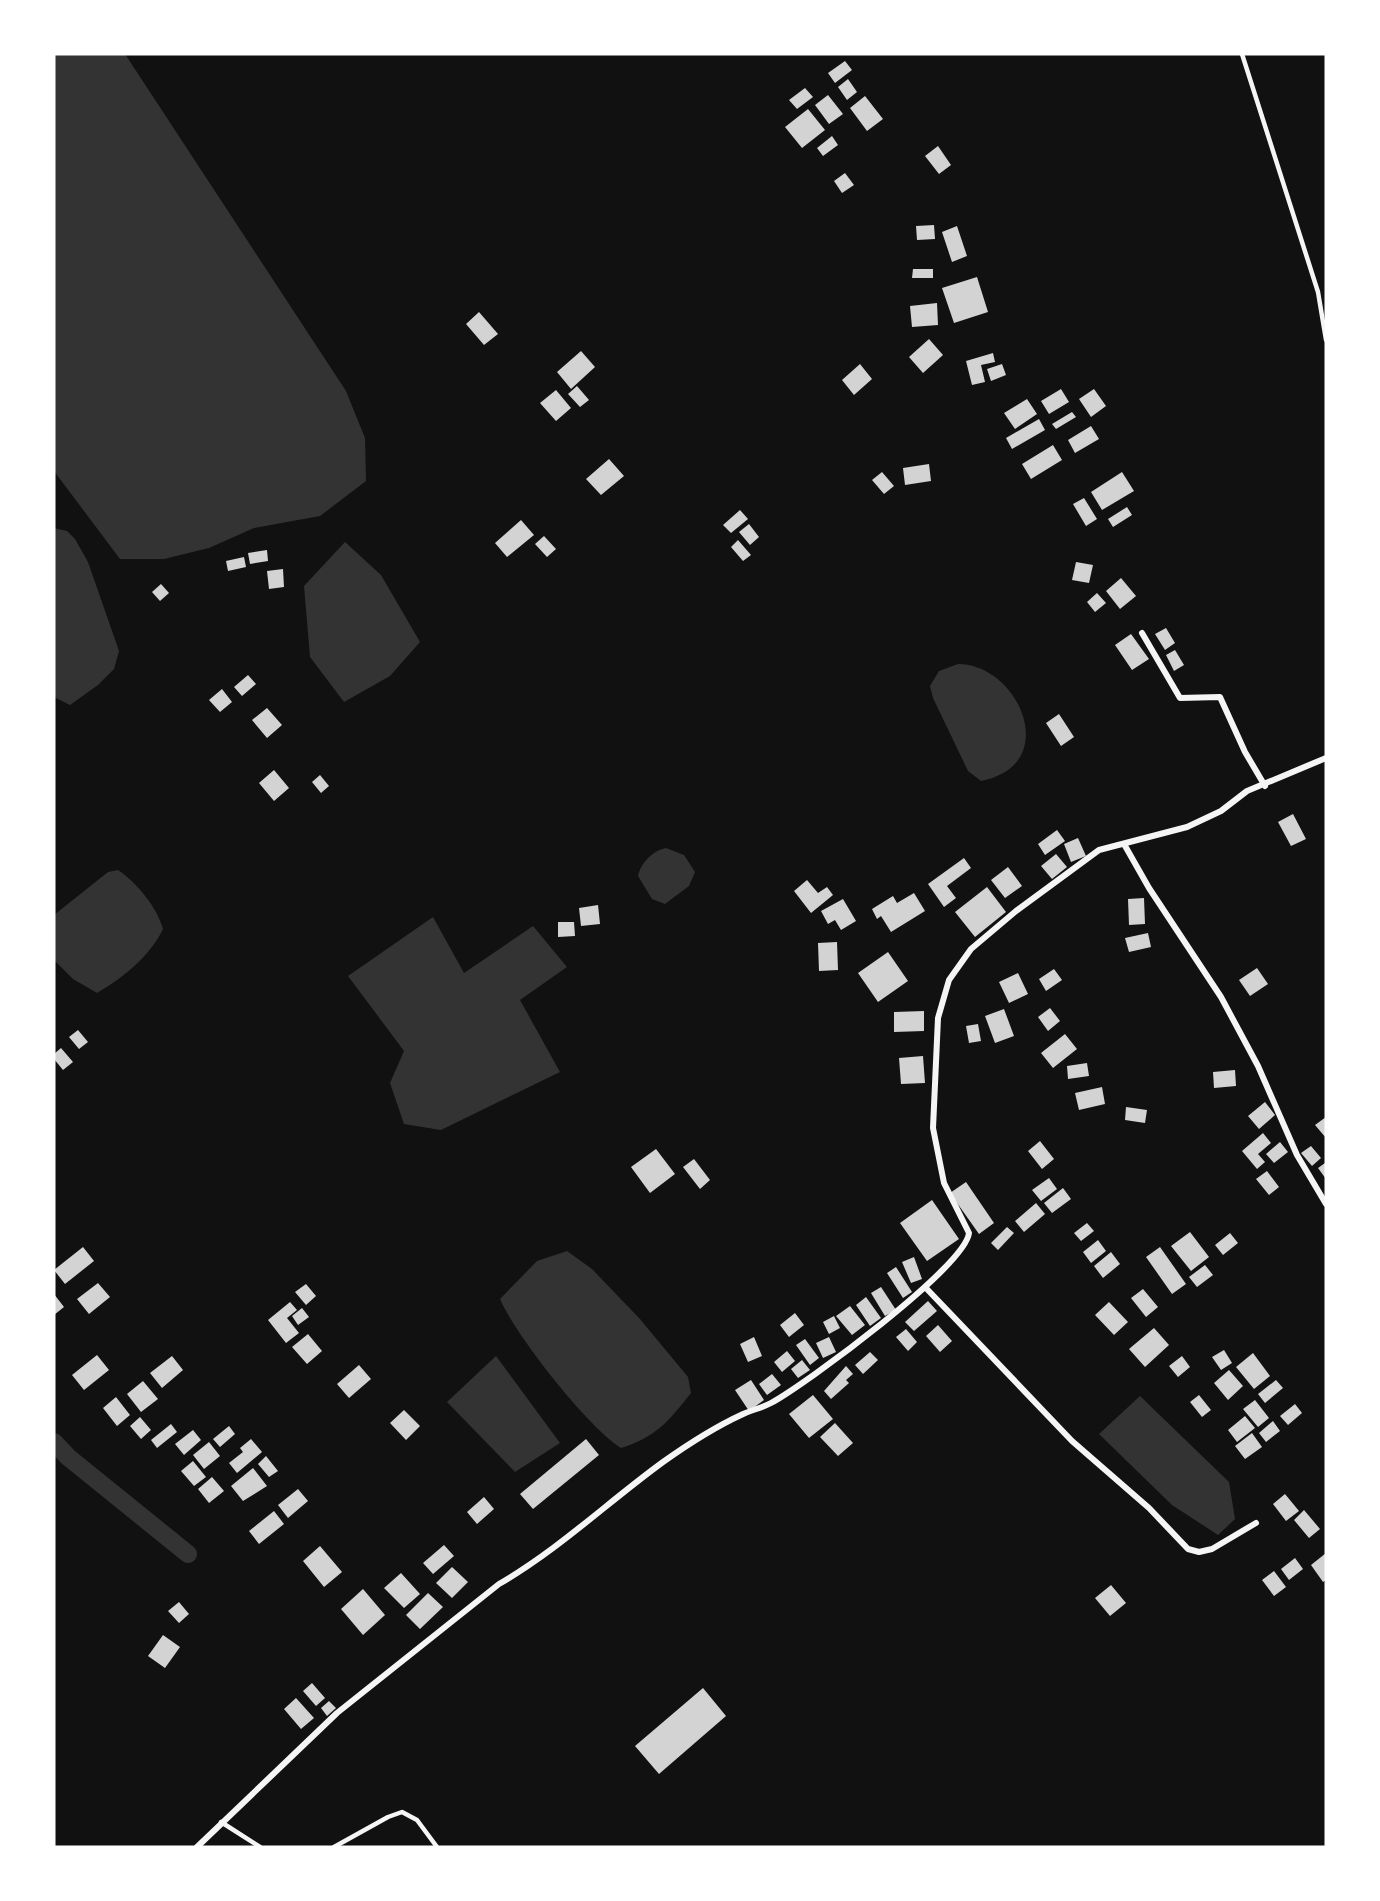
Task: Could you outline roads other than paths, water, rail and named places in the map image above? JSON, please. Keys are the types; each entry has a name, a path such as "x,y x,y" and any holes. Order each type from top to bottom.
{"street":[{"path":"1142,633 1180,698 1220,697 1245,752 1265,786"},
{"path":"197,1847 337,1713 499,1584 526,1569 665,1461 741,1415 770,1404 795,1387 925,1287 962,1249 969,1233 944,1183 933,1128 938,1018 949,980 970,949 1016,911 1099,850 1187,827 1221,811 1247,791 1265,786 1326,758"},
{"path":"1124,844 1149,888 1221,997 1258,1066 1297,1155 1326,1204"},
{"path":"925,1287 1072,1441 1149,1509 1188,1549 1199,1552 1212,1549 1256,1523"}],"lane":[{"path":"1242,54 1318,292 1326,340"},
{"path":"334,1847 388,1817 402,1812 417,1820 437,1847"},
{"path":"222,1822 260,1847"}],"waterway":[{"path":"54,1442 68,1457 188,1554"}]}
